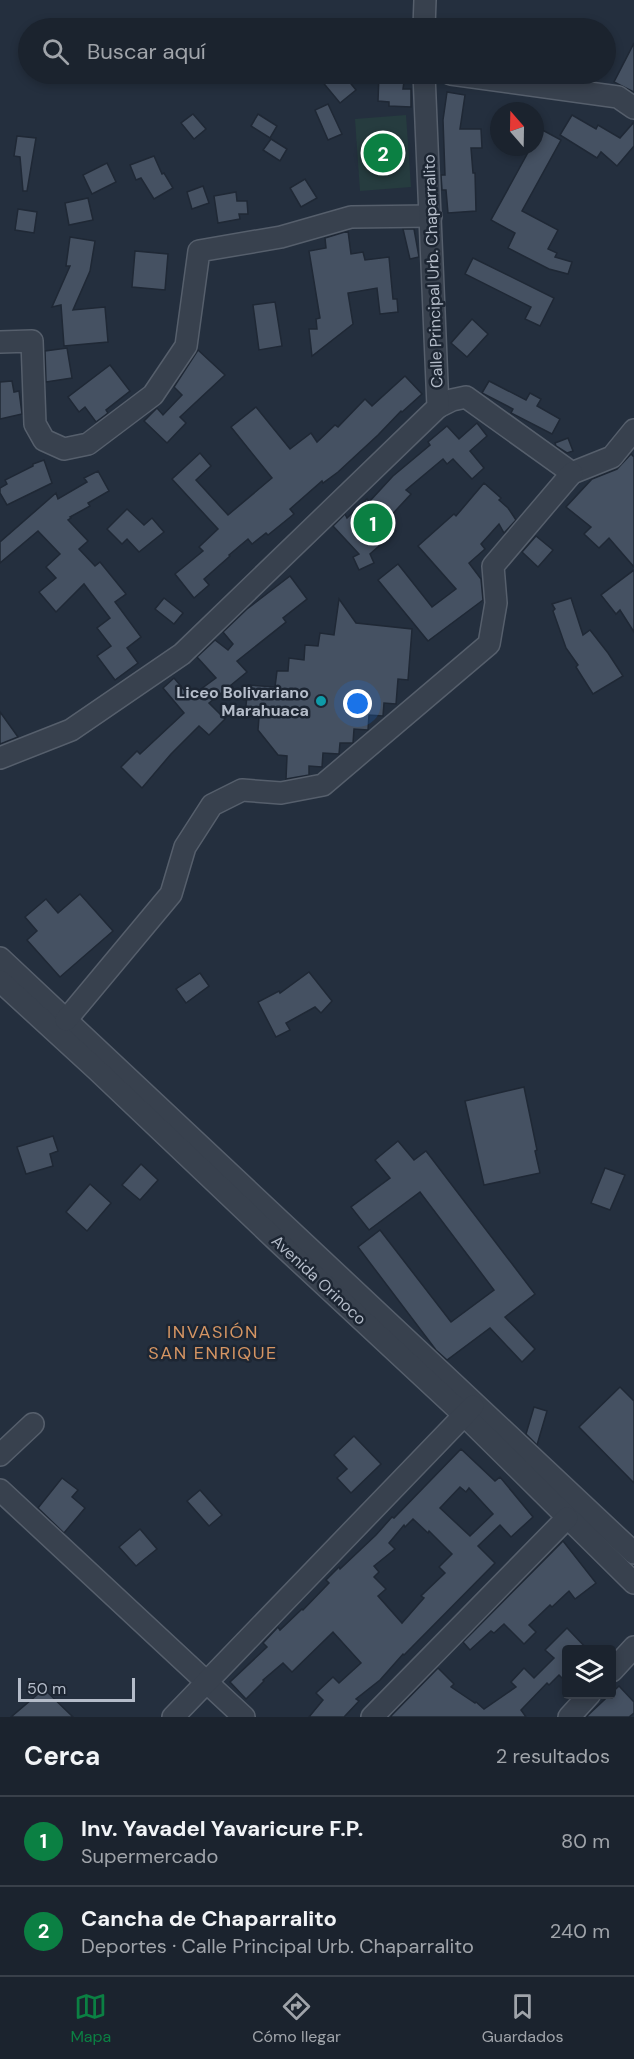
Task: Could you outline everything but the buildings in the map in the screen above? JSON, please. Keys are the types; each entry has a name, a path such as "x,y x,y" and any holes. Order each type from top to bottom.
{"street":[{"path":"424,18 425,0"},
{"name":"Calle Principal Urb. Chaparralito","path":"0,758 71,730 182,654 438,407 424,84"},
{"path":"524,84 618,97 634,108"},
{"path":"0,342 32,340 36,424 44,440 64,449 88,444 153,395 186,346 199,250 281,237 351,217 431,216"},
{"path":"438,407 452,400 466,397 572,473"},
{"path":"66,1020 171,894 185,847 212,805 242,790 281,793 323,785 489,644 496,603 493,566 572,473 612,457 634,430"},
{"name":"Avenida Orinoco","path":"0,958 470,1410 567,1518 634,1583"},
{"name":"Avenida Orinoco","path":"0,981 277,1241 634,1553"},
{"path":"173,1717 470,1410"},
{"path":"0,1455 33,1424"},
{"path":"0,1490 244,1717"},
{"path":"372,1717 567,1518"},
{"path":"616,1667 634,1647"},
{"path":"568,1717 586,1699"}],"green space":[{"path":"406,115 411,187 360,191 355,119"}],"place":[{"name":"Cancha de Chaparralito","path":"383,153"},
{"name":"Inv. Yavadel Yavaricure F.P.","path":"373,523"},
{"name":"Liceo Bolivariano Marahuaca","path":"321,701"}],"district":[{"name":"INVASIÓN SAN ENRIQUE","path":"213,1342"}]}
